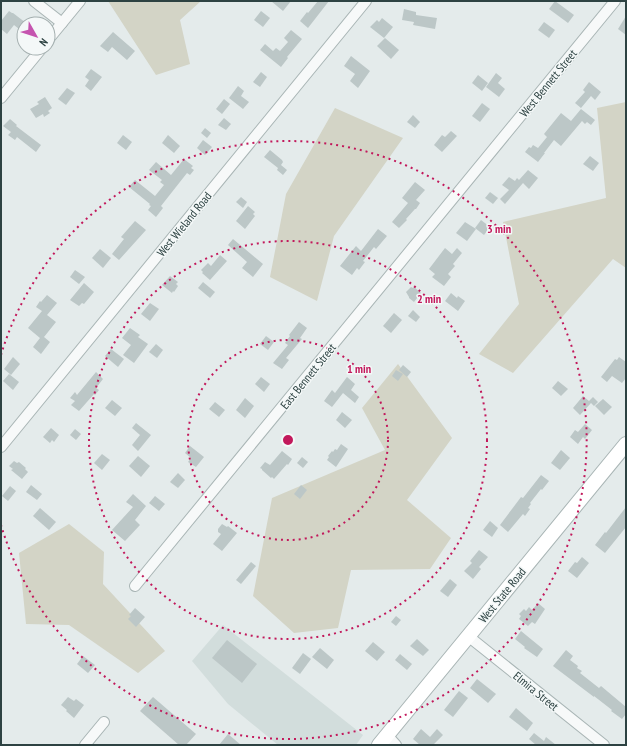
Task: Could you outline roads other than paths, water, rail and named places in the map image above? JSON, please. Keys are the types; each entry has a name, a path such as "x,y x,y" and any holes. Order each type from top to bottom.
{"street":[{"path":"34,1 62,23"},
{"path":"56,30 80,1"},
{"name":"West Wieland Road","path":"1,447 366,1"},
{"name":"West Bennett Street","path":"480,165 615,1"},
{"path":"1,98 35,56"},
{"name":"East Bennett Street","path":"135,586 480,165"},
{"name":"West State Road","path":"387,742 468,636 626,444"},
{"name":"Elmira Street","path":"468,636 604,745"},
{"path":"85,745 104,722"}]}
